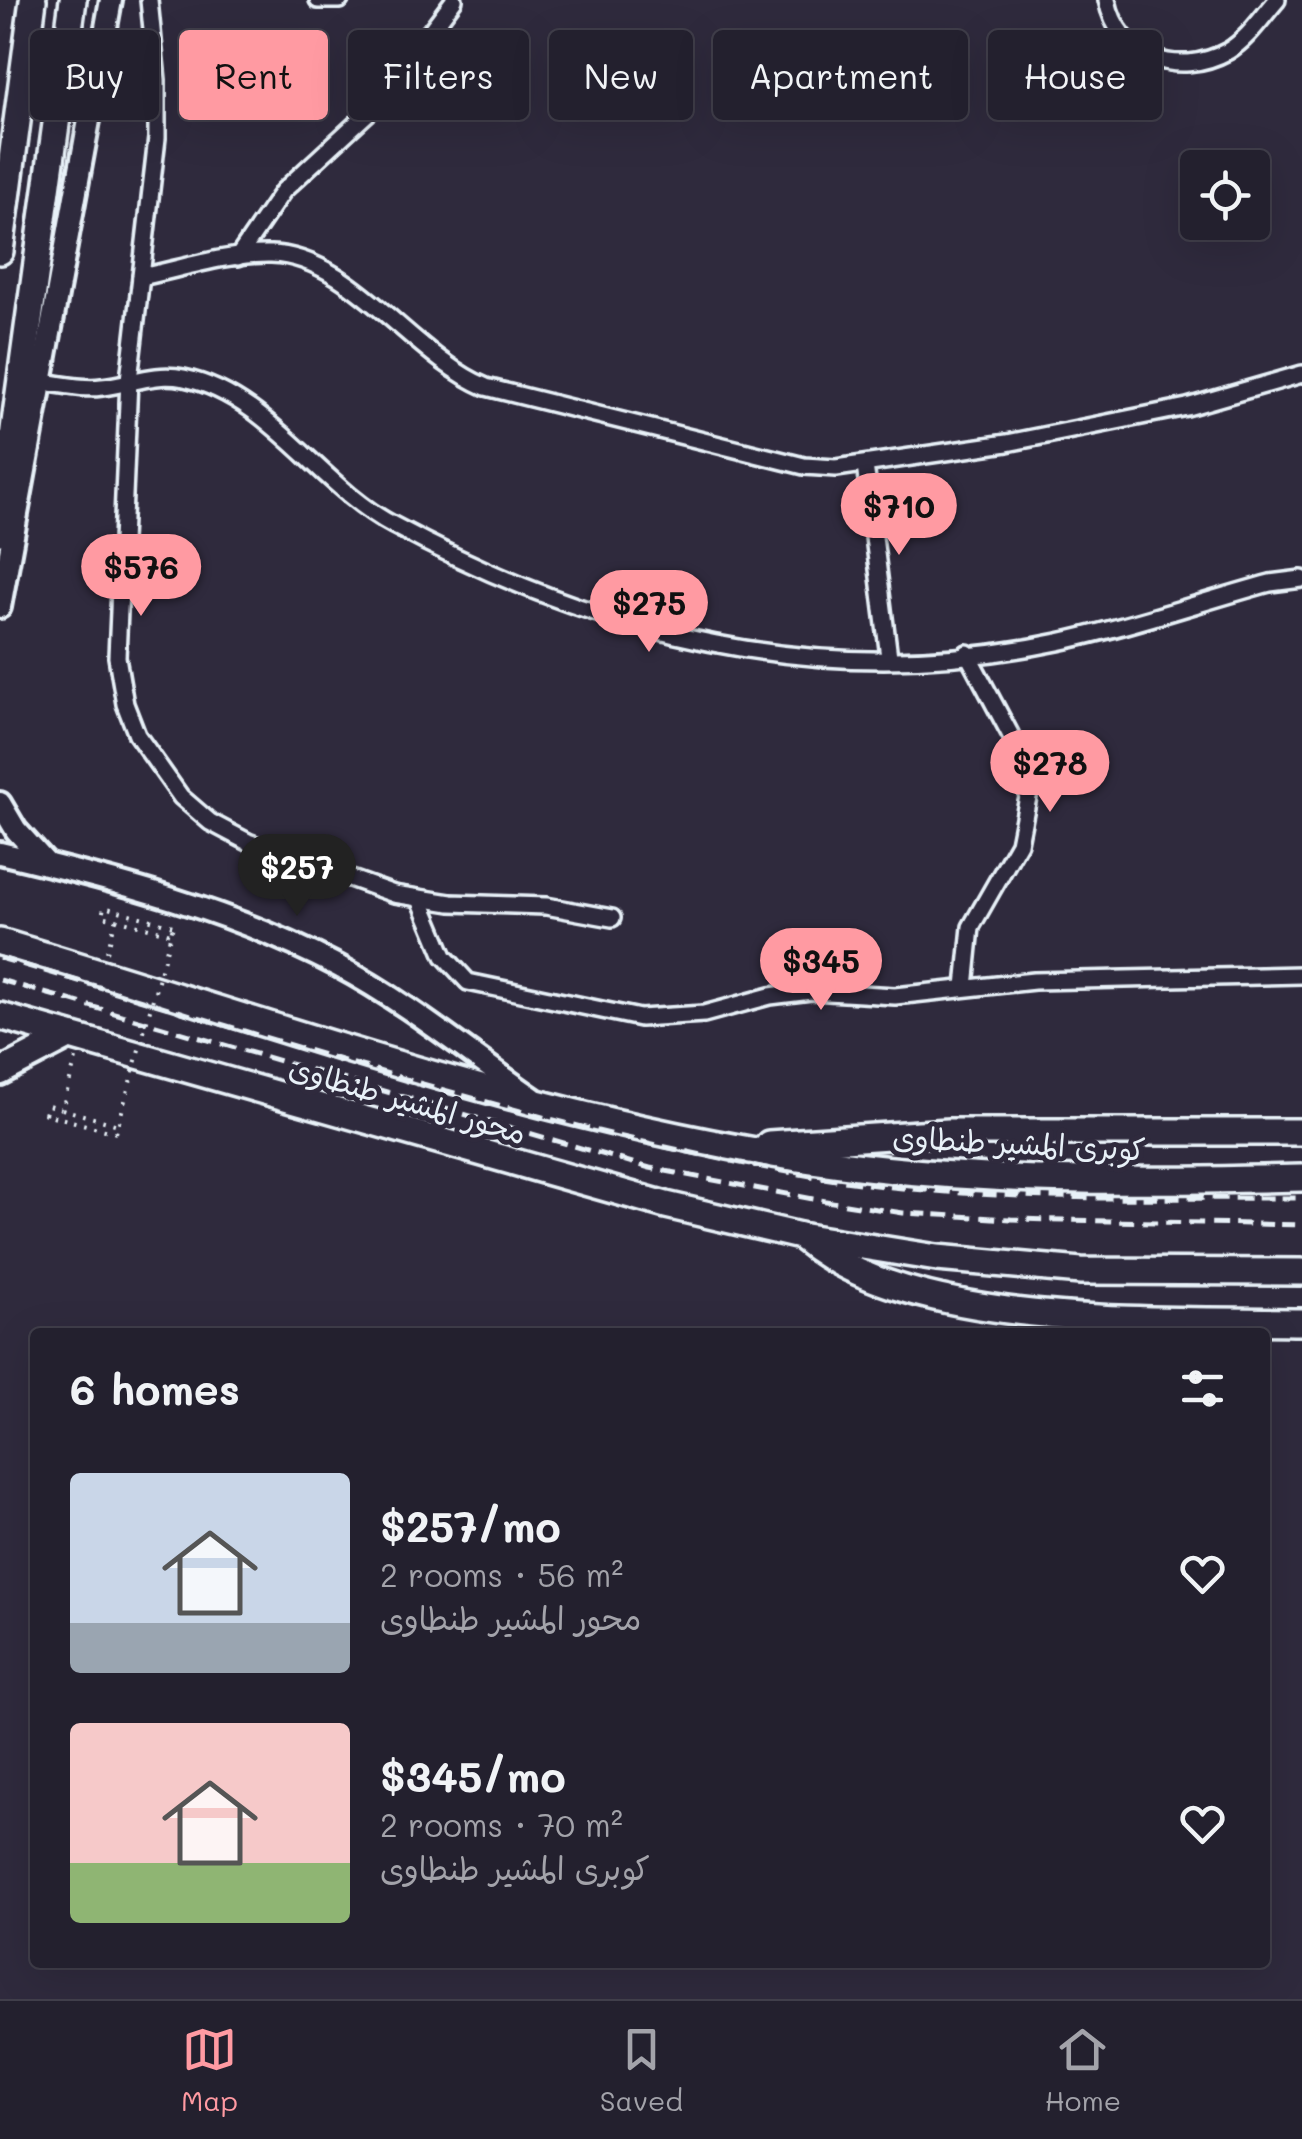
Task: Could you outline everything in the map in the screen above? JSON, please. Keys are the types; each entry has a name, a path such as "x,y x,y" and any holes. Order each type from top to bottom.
{"main road":[{"path":"0,251 33,0"},
{"path":"2,520 73,0"},
{"name":"محور المشير طنطاوى","path":"0,942 301,1038 539,1102 734,1147"},
{"name":"محور المشير طنطاوى","path":"0,1016 666,1205 800,1236"},
{"path":"0,1072 75,1038"},
{"path":"734,1147 949,1132 1302,1132"},
{"name":"كوبرى المشير طنطاوى","path":"734,1147 964,1177 1117,1182 1302,1178"},
{"path":"800,1236 937,1258 1063,1270 1302,1272"},
{"path":"800,1236 834,1260 871,1278 997,1307 1125,1320 1302,1322"}],"street":[{"path":"0,607 111,0"},
{"path":"148,0 158,106 130,380 117,656 124,704 137,735 168,784 229,833 370,888 420,899 546,906 612,918"},
{"path":"318,0 340,0"},
{"path":"238,257 283,191 371,110 454,0"},
{"path":"1107,0 1115,28 1130,46 1148,57 1179,62 1228,51 1276,0"},
{"path":"142,277 238,257 284,254 327,270 443,365 486,387 804,466 864,465 1006,443 1222,400 1302,374"},
{"path":"42,382 88,388 175,377 221,392 276,430 331,482 371,512 465,562 576,608 703,644 889,657 967,653 1058,642 1270,583 1302,579"},
{"path":"864,465 889,657"},
{"path":"965,987 971,928 1019,843 1029,792 1016,746 967,653"},
{"path":"0,803 16,830 46,864"},
{"path":"0,853 208,911 308,951 400,1003 539,1102"},
{"path":"420,899 444,956 468,982 622,1016 704,1014 770,996 811,991 896,996 965,987 1302,975"}],"path":[{"path":"118,1125 48,1105 46,1114 116,1133 171,934 173,926 104,907 102,916 171,934"},
{"path":"102,972 116,920"},
{"path":"62,1109 75,1038"}],"railway":[{"path":"0,958 504,1107 708,1156 811,1176 995,1195 1302,1198"},
{"path":"0,980 650,1168 813,1199 903,1213 1011,1219 1302,1225"}]}
